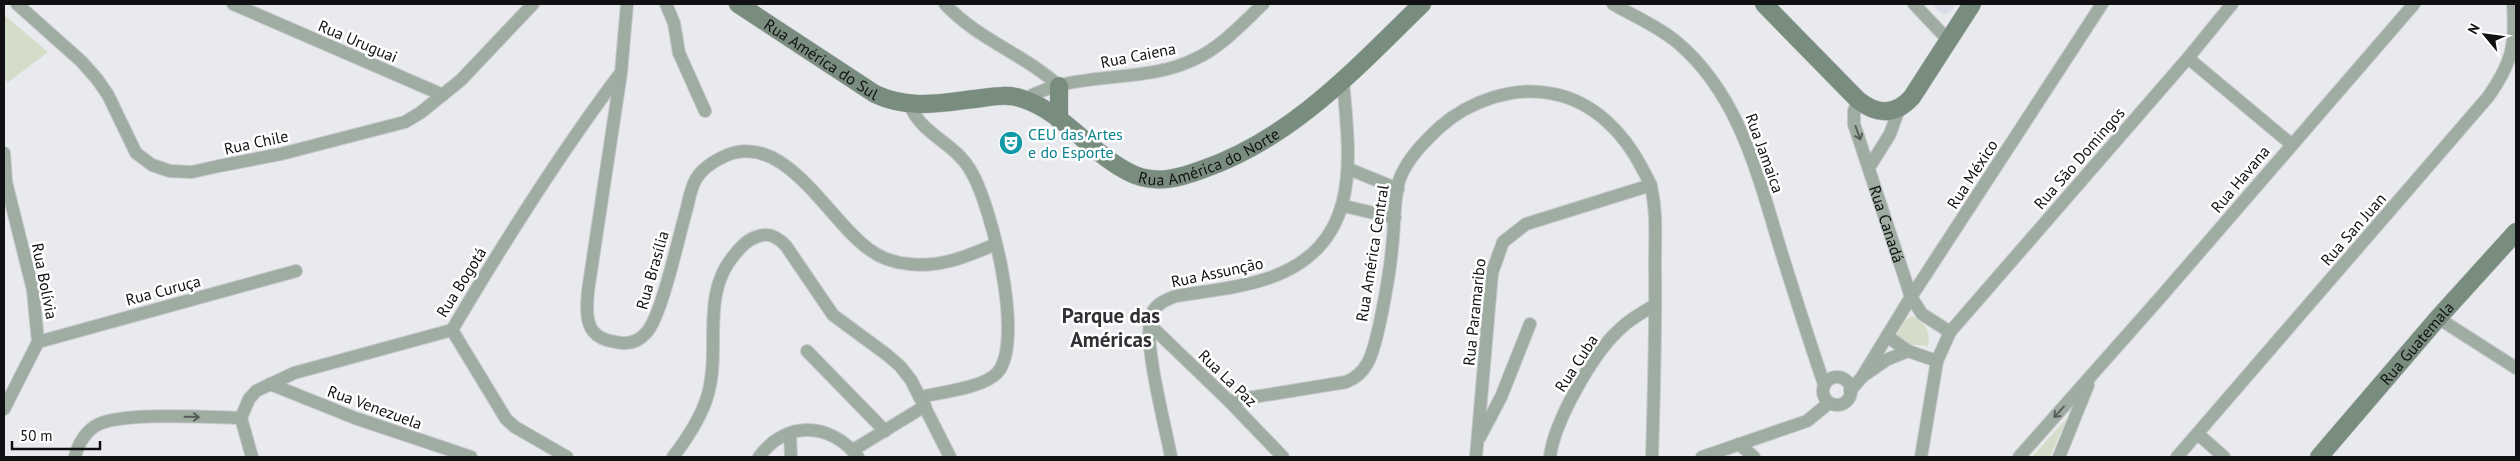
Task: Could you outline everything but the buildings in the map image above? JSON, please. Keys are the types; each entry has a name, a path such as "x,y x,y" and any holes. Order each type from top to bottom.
{"street":[{"name":"Rua Chile","path":"17,4 75,56 97,79 108,95 136,153 152,165 170,171 192,172 388,127 420,113 462,80 533,4"},
{"name":"Rua Uruguai","path":"233,4 443,95"},
{"name":"Rua Brasília","path":"627,4 621,73 588,291 590,328 596,335 605,340 622,344 634,342 648,332 658,311 695,180 725,156 741,151 756,150 773,157 822,200 858,241 883,257 909,264 934,265 966,256 996,244"},
{"path":"666,4 674,23 679,53 705,111"},
{"name":"Rua América do Sul","path":"738,4 875,94 888,100 910,105"},
{"path":"945,4 960,20 1029,61 1059,86 1052,115"},
{"name":"Rua Caiena","path":"1025,99 1046,88 1167,69 1195,60 1218,45 1263,4"},
{"name":"Rua América do Norte","path":"910,105 1006,96 1025,99 1052,115 1134,175 1158,180 1172,179 1224,162 1262,144 1289,126 1343,81 1422,4"},
{"name":"Rua Jamaica","path":"1613,4 1658,29 1678,44 1717,86 1735,116 1753,160 1824,384"},
{"path":"1764,4 1858,100 1873,110 1881,112 1898,110"},
{"path":"1914,4 1949,41"},
{"path":"1870,166 1890,134 1898,110 1912,97 1972,4"},
{"name":"Rua México","path":"1850,391 1862,377 1911,297 2102,4"},
{"name":"Rua São Domingos","path":"1921,457 1937,361 1950,332 2188,58 2232,4"},
{"name":"Rua Havana","path":"2019,457 2414,4"},
{"name":"Rua San Juan","path":"2177,457 2488,97 2506,73 2515,27 2513,4"},
{"path":"2188,58 2291,144"},
{"name":"Rua Bogotá","path":"241,418 249,399 256,391 294,373 452,330 534,195 576,133 621,73"},
{"name":"Rua Assunção","path":"1149,324 1152,313 1162,302 1176,296 1269,278 1296,266 1325,240 1344,206 1349,169 1343,81"},
{"name":"Rua América Central","path":"1229,401 1346,382 1361,373 1369,362 1374,343 1392,250 1398,189 1407,164 1419,148 1451,117 1504,94 1527,91 1565,96 1602,116 1616,129 1636,157 1651,185 1655,243 1652,457"},
{"name":"Rua Canadá","path":"1858,100 1854,110 1854,124 1870,166 1911,297 1922,314 1931,322 1950,332"},
{"path":"759,457 767,446 790,434 810,428 839,440 855,454 923,402 982,382 997,373 1001,367 1009,334 1008,306 996,244 979,185 969,167 958,154 922,124 914,115 910,105"},
{"name":"Rua Bolívia","path":"4,153 8,210 33,290 38,342 4,409"},
{"path":"1349,169 1398,189"},
{"name":"Rua Paramaribo","path":"1476,457 1492,272 1503,242 1526,224 1651,185"},
{"path":"1344,206 1395,218"},
{"name":"Rua Guatemala","path":"2319,457 2438,318 2516,232"},
{"path":"672,457 693,427 708,394 717,285 724,270 737,251 749,240 761,235 769,235 781,241 833,316 900,366 923,402 950,457"},
{"name":"Rua Curuça","path":"38,342 296,271"},
{"name":"Rua Cuba","path":"1550,457 1558,427 1577,389 1606,344 1619,329 1655,305"},
{"path":"2438,318 2516,368"},
{"path":"1149,324 1149,340 1171,457"},
{"name":"Rua La Paz","path":"1149,324 1229,401 1283,457"},
{"path":"1479,439 1501,397 1530,324"},
{"path":"452,330 506,419 531,437 567,457"},
{"path":"1887,336 1908,351 1937,361"},
{"path":"807,351 885,431"},
{"path":"1862,377 1886,360 1908,351"},
{"path":"1817,362 1840,378 1849,386 1850,396 1843,403 1838,405 1829,403 1823,394 1824,384 1832,378 1840,378"},
{"name":"Rua México","path":"1840,378 1870,363"},
{"name":"Rua Havana","path":"2060,457 2091,376"},
{"name":"Rua Venezuela","path":"270,384 355,418 471,457"},
{"path":"1702,457 1807,421 1829,403"},
{"path":"75,457 77,449 89,431 99,424 113,420 164,417 241,418 252,457"},
{"path":"790,434 791,457"},
{"path":"2198,434 2224,457"},
{"path":"1739,444 1754,457"}],"shaded area":[{"path":"1931,4 1956,4 1950,12 1944,15"}],"green space":[{"path":"4,15 48,52 7,83 4,73"},
{"path":"1912,316 1926,328 1929,336 1928,346 1903,344 1896,337 1904,321"},
{"path":"2067,418 2050,457 2032,457"}],"place":[{"name":"CEU das Artes e do Esporte","path":"1011,143"}],"district":[{"name":"Parque das Américas","path":"1111,328"}]}
